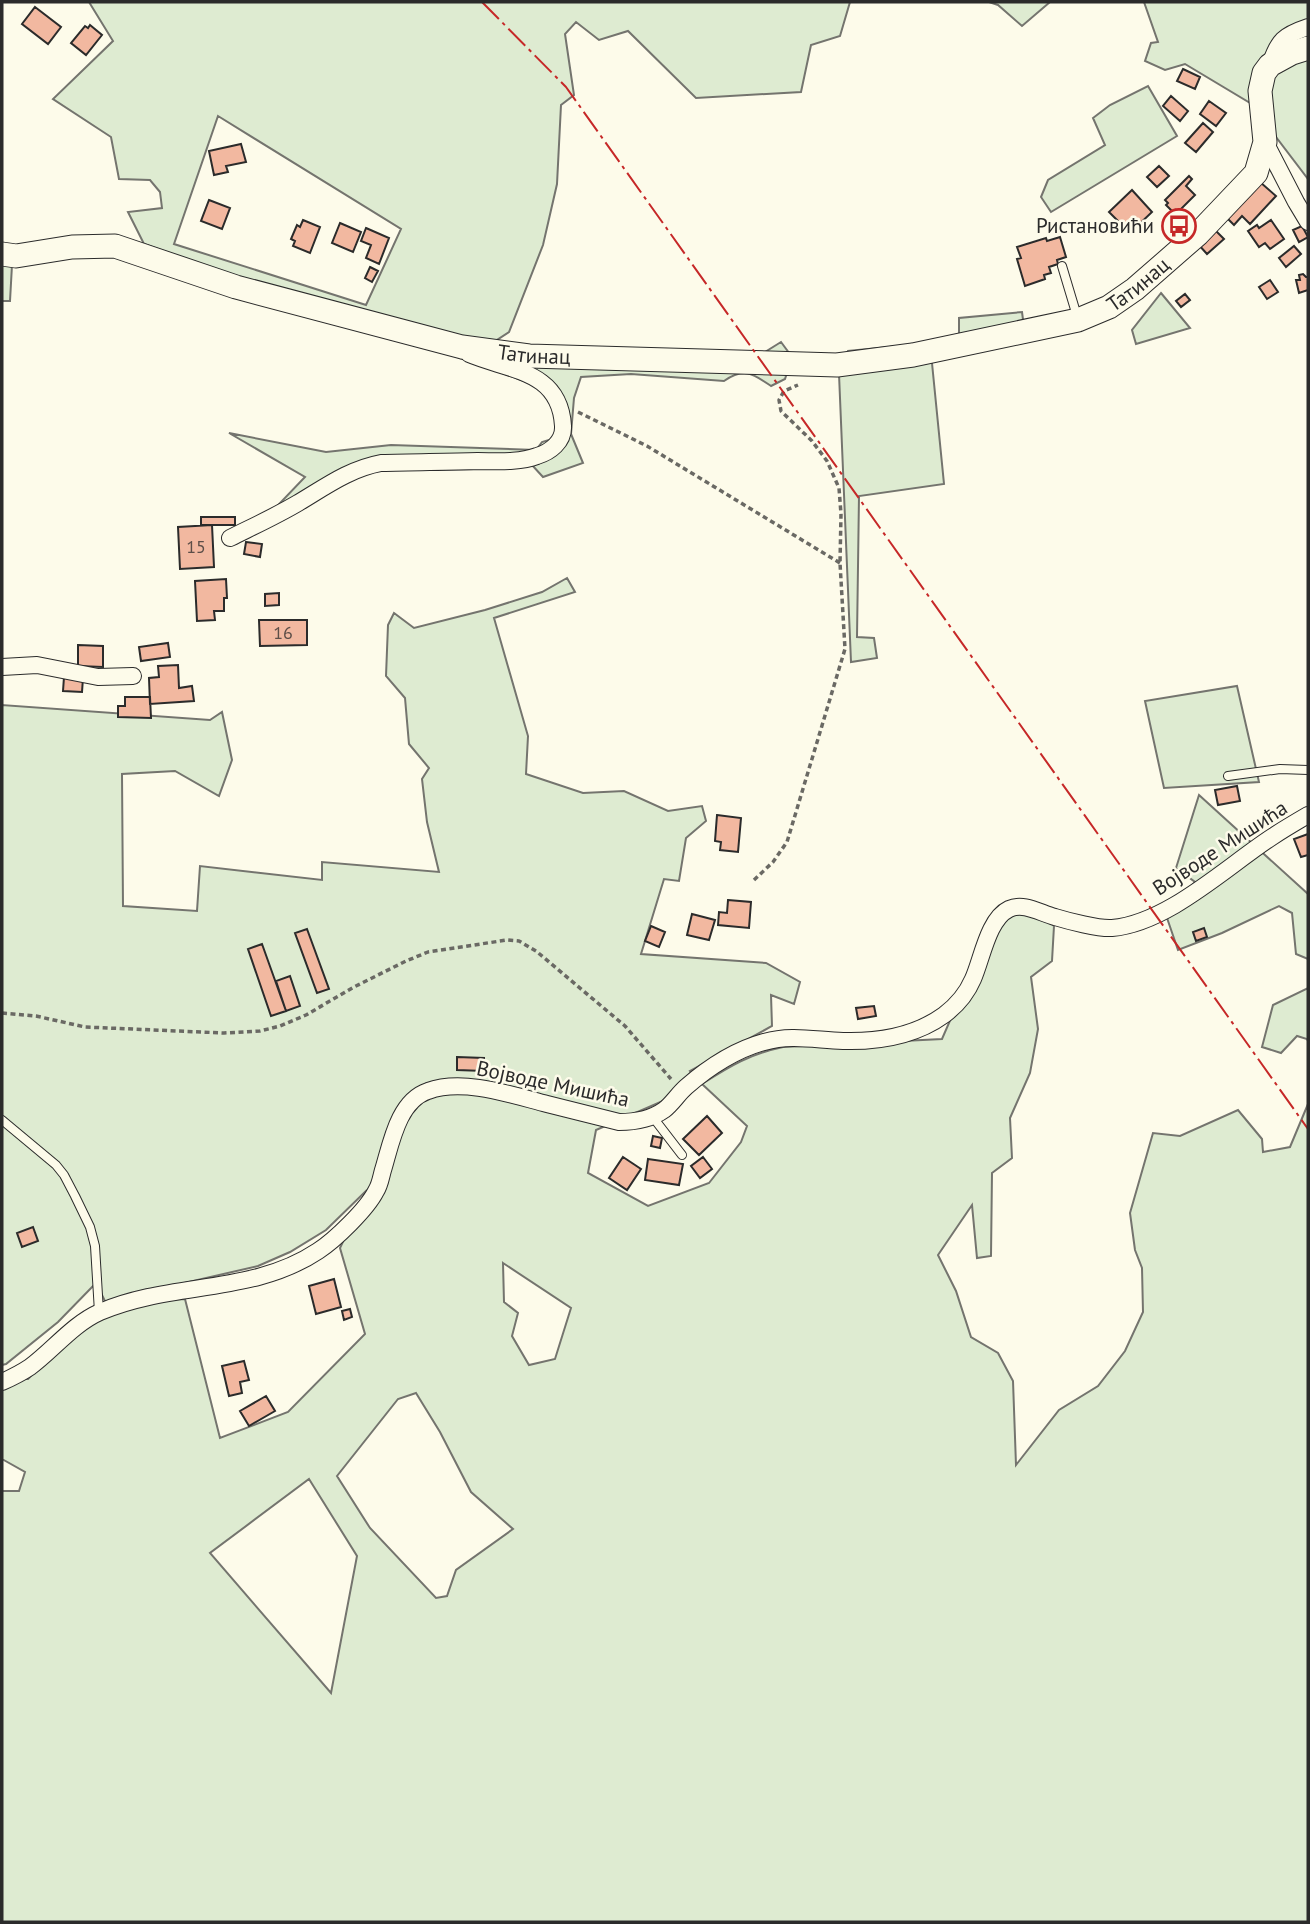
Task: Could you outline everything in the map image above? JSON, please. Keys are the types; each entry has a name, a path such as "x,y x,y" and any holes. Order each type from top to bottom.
{"street":[{"path":"1270,65 1275,48 1288,33 1308,27"},
{"path":"1270,65 1308,48"},
{"name":"Татинац","path":"2,254 16,256 72,247 115,246 236,287 463,347 529,356 837,365 913,355 1078,320 1108,307 1135,289 1198,234 1256,173 1265,142 1261,91 1264,73 1270,65"},
{"name":"Татинац","path":"1265,142 1308,222"},
{"path":"230,538 364,466 381,463 512,461 535,457 556,446 563,432 563,421 557,401 542,382 532,375 468,354 463,347"},
{"path":"2,667 37,665 98,677 134,676"},
{"name":"Војводе Мишића","path":"2,1382 28,1368 83,1322 99,1313 142,1298 179,1290 244,1282 280,1271 318,1251 349,1225 377,1191 403,1112 417,1096 430,1090 463,1086 498,1091 619,1122 638,1122 665,1110 685,1088 725,1058 763,1042 794,1037 842,1041 875,1040 893,1038 924,1027 944,1015 962,998 973,980 990,933 1006,911 1023,906 1056,917 1109,928 1127,925 1177,904 1272,836 1308,815"}],"lane":[{"name":"Татинац","path":"1062,266 1078,320"},
{"name":"Војводе Мишића","path":"1228,776 1280,769 1308,770"},
{"path":"652,1116 682,1155"},
{"path":"2,1120 56,1165 75,1196 90,1227 95,1246 99,1313"}],"path":[{"path":"754,880 773,862 787,842 845,649 839,488 827,461 812,441 781,411 779,400 784,391 806,382"},
{"path":"557,401 647,446 840,563"},
{"path":"2,1013 36,1016 85,1027 224,1033 260,1031 306,1015 354,987 428,952 507,940 519,941 536,951 625,1026 669,1078 685,1088"}],"green space":[{"path":"89,2 850,2 840,36 811,45 801,92 696,98 628,31 599,40 576,22 565,34 574,95 561,105 557,184 543,245 509,332 497,340 567,360 757,357 781,342 792,357 785,379 771,386 748,373 737,374 724,381 631,374 581,377 574,398 571,434 583,463 543,477 532,465 379,466 260,524 305,477 229,433 326,452 391,445 536,450 542,442 562,436 553,401 535,385 144,244 128,212 162,208 160,192 150,180 119,179 111,137 53,99 113,41","holes":["218,116 401,229 366,305 174,244"]},
{"path":"989,2 1050,2 1022,26 998,5"},
{"path":"1144,2 1308,2 1308,179 1250,103 1185,64 1165,70 1145,61 1151,43 1158,42"},
{"path":"1148,86 1177,136 1051,212 1041,197 1048,180 1105,145 1093,118 1110,105"},
{"path":"2,246 13,247 10,301 2,301"},
{"path":"1161,293 1190,328 1136,344 1132,330"},
{"path":"1022,312 1024,327 959,341 959,318"},
{"path":"930,343 944,484 859,496 857,637 874,638 877,658 851,662 839,374 848,351"},
{"path":"567,578 575,592 494,618 528,736 526,774 583,793 624,791 668,811 702,806 706,821 686,838 679,881 664,879 641,954 766,963 800,982 794,1004 771,995 772,1026 690,1071 702,1084 741,1061 783,1047 942,1039 999,908 1030,904 1054,926 1052,961 1031,977 1038,1029 1030,1073 1010,1118 1012,1158 992,1173 991,1256 977,1258 972,1205 938,1255 956,1291 971,1337 998,1353 1013,1381 1016,1465 1059,1410 1098,1386 1125,1351 1143,1312 1142,1268 1135,1250 1130,1213 1153,1133 1180,1136 1238,1110 1262,1139 1263,1152 1290,1147 1308,1104 1308,1922 2,1922 2,1491 19,1491 25,1472 2,1459 2,1378 28,1379 105,1301 96,1283 58,1322 2,1365 2,705 210,720 222,712 232,760 219,796 175,771 122,774 123,906 197,911 200,866 322,880 322,862 439,872 427,822 422,779 429,768 409,744 405,698 386,676 388,625 394,613 414,628 542,592","holes":["702,1084 747,1126 741,1142 709,1183 648,1206 588,1173 596,1130","367,1190 340,1248 365,1334 288,1412 220,1438 185,1299 111,1300 258,1266 290,1252 326,1230","503,1263 571,1308 555,1359 529,1365 512,1336 518,1313 504,1302","416,1393 471,1492 513,1529 456,1570 447,1596 436,1598 370,1528 337,1476 398,1399","309,1479 357,1556 331,1693 210,1553"]},
{"path":"1237,686 1259,782 1164,788 1145,701"},
{"path":"1199,795 1308,894 1308,959 1296,954 1292,913 1279,906 1178,950 1166,915 1195,882 1176,868"},
{"path":"1308,988 1308,1041 1297,1036 1281,1053 1262,1047 1273,1005"}],"building":[{"path":"35,7 61,27 48,44 22,24"},
{"path":"90,25 102,35 86,55 71,43 85,26 88,28"},
{"path":"1183,69 1200,77 1195,89 1177,81"},
{"path":"1171,96 1188,111 1180,121 1163,106"},
{"path":"1209,101 1226,113 1216,126 1200,114"},
{"path":"1203,123 1213,132 1196,152 1185,143"},
{"path":"241,144 246,162 226,166 228,172 214,175 209,151"},
{"path":"1159,166 1169,176 1157,187 1147,177"},
{"path":"1189,176 1192,179 1186,186 1195,195 1177,213 1175,210 1173,212 1165,200"},
{"path":"1260,182 1276,196 1250,224 1242,216 1234,225 1226,217"},
{"path":"1132,190 1152,212 1130,233 1109,212"},
{"path":"209,200 230,208 222,229 201,221"},
{"path":"303,220 320,227 310,253 293,246 295,241 291,239 297,225 300,227"},
{"path":"1271,220 1284,239 1270,249 1265,243 1259,247 1248,231"},
{"path":"340,223 361,232 353,252 332,243"},
{"path":"1302,226 1308,237 1299,242 1293,230"},
{"path":"366,228 389,238 379,264 366,258 371,245 361,241"},
{"path":"1214,229 1224,239 1207,254 1198,244"},
{"path":"1060,237 1066,257 1049,267 1051,273 1044,275 1045,279 1025,286 1017,259 1021,258 1017,247 1046,238 1047,241"},
{"path":"1294,246 1301,254 1286,267 1279,258"},
{"path":"370,267 378,271 372,282 365,278"},
{"path":"1299,275 1308,277 1308,290 1299,293 1296,280 1300,280"},
{"path":"1270,280 1278,292 1267,299 1259,287"},
{"path":"1185,294 1190,300 1181,307 1176,301"},
{"path":"201,517 235,517 235,525 201,525"},
{"path":"212,525 214,567 180,569 178,527"},
{"path":"246,542 262,544 260,557 244,554"},
{"path":"226,579 227,598 224,598 224,611 214,611 215,620 197,621 195,581"},
{"path":"279,593 279,605 265,606 265,594"},
{"path":"259,620 307,620 307,645 260,646"},
{"path":"168,643 170,657 141,661 139,647"},
{"path":"78,645 103,646 103,667 78,666"},
{"path":"178,665 179,688 192,686 194,701 150,704 149,678 159,677 158,666"},
{"path":"64,677 83,678 82,692 63,691"},
{"path":"125,697 150,697 151,718 118,717 118,706 125,706"},
{"path":"1237,786 1240,801 1218,805 1215,790"},
{"path":"717,815 741,818 738,852 720,850 721,842 715,841"},
{"path":"1308,834 1308,855 1301,857 1294,839"},
{"path":"728,900 751,902 749,928 718,925 719,912 727,913"},
{"path":"692,914 715,920 709,940 687,935"},
{"path":"651,926 665,932 659,947 645,941"},
{"path":"1204,928 1207,937 1196,941 1193,932"},
{"path":"307,929 329,989 317,993 295,933"},
{"path":"262,944 286,1011 271,1016 248,949"},
{"path":"290,976 300,1006 286,1011 276,981"},
{"path":"874,1006 876,1016 858,1019 856,1008"},
{"path":"457,1057 484,1058 484,1071 457,1070"},
{"path":"707,1116 722,1133 699,1155 683,1139"},
{"path":"653,1136 662,1138 660,1148 651,1146"},
{"path":"623,1157 641,1169 627,1190 609,1178"},
{"path":"703,1157 712,1169 700,1178 691,1166"},
{"path":"648,1159 683,1164 679,1185 645,1180"},
{"path":"33,1227 38,1241 22,1247 17,1233"},
{"path":"334,1279 341,1307 316,1314 309,1286"},
{"path":"350,1309 352,1317 344,1320 342,1311"},
{"path":"244,1361 249,1380 240,1382 242,1393 229,1396 222,1366"},
{"path":"266,1396 275,1411 249,1426 240,1411"}],"power":[{"path":"482,2 566,87 1308,1129"}],"place":[{"name":"Ристановићи","path":"1179,226"}]}
